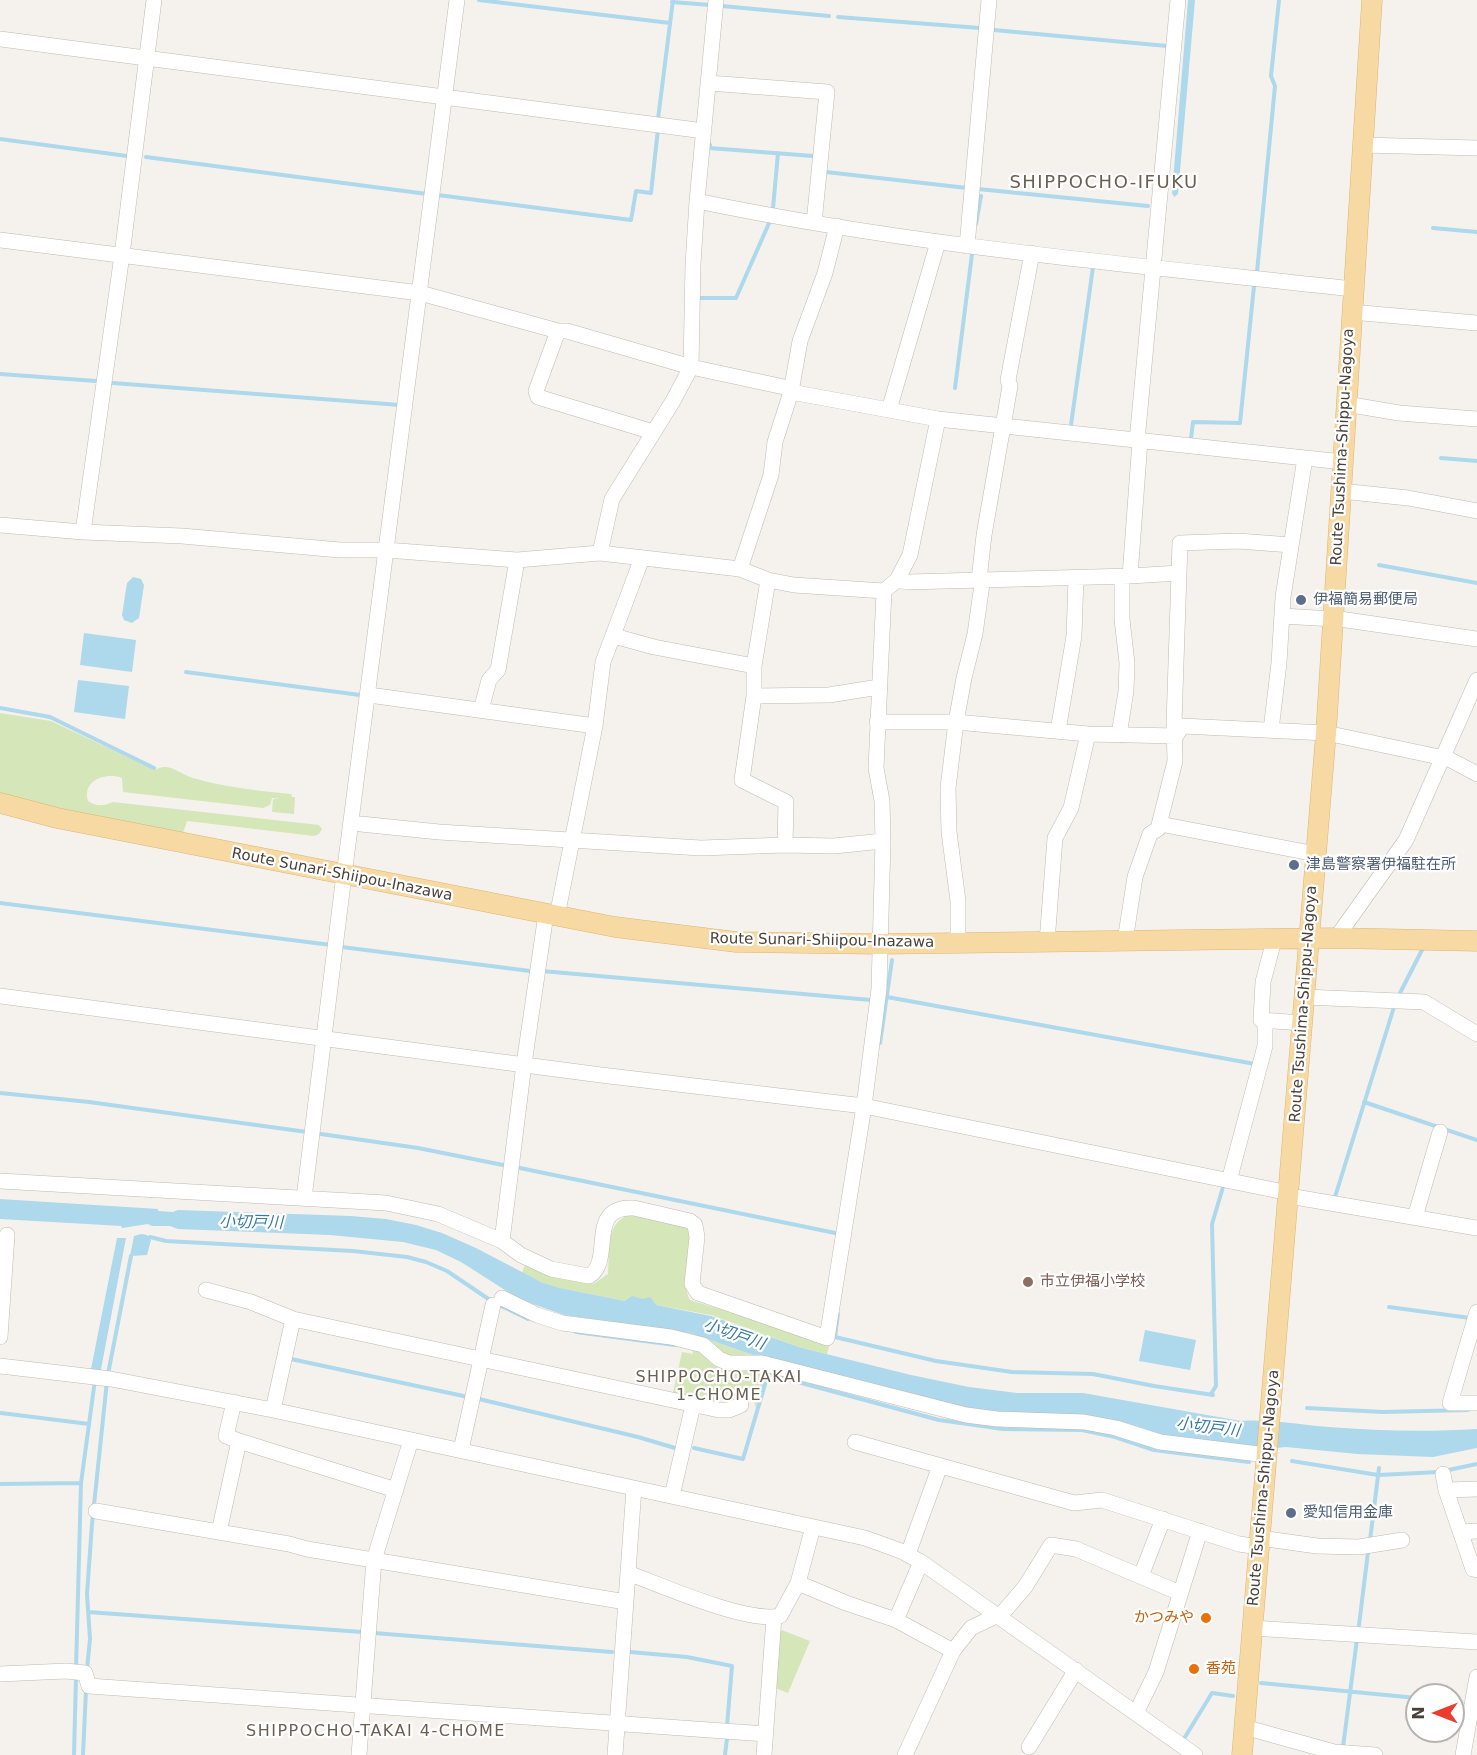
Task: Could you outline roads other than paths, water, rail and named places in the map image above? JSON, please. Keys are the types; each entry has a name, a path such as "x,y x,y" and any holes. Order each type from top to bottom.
{"main road":[{"name":"Route Tsushima-Shippu-Nagoya","path":"1242,1755 1326,733 1372,0"},
{"name":"Route Sunari-Shiipou-Inazawa","path":"0,803 57,818 552,915 671,935 736,942 879,944 1336,938 1477,941"}],"street":[{"path":"83,532 122,255 154,0"},
{"path":"304,1198 458,0"},
{"path":"600,553 612,499 691,368 697,201 716,0"},
{"path":"967,246 989,0"},
{"path":"1119,735 1126,691 1127,663 1122,619 1178,0"},
{"path":"0,39 704,131"},
{"path":"708,83 827,92 813,223"},
{"path":"1362,145 1477,148"},
{"path":"697,201 767,216 967,246 1353,289"},
{"path":"740,569 771,475 775,442 791,392 800,341 825,273 837,226"},
{"path":"0,240 420,293 691,368 784,387 791,392 938,419 1343,462"},
{"path":"889,410 938,242"},
{"path":"958,943 958,901 949,832 948,788 956,722 975,634 982,584 980,580 984,535 1010,386 1008,380 1032,253"},
{"path":"1351,312 1477,323"},
{"path":"558,331 536,391 538,397 653,432"},
{"path":"1346,404 1399,413 1477,419"},
{"path":"0,525 83,532 182,536 340,550 386,550 517,560 600,553 740,569 768,580 794,585 884,591 897,580 910,555 938,419"},
{"path":"1271,730 1282,616 1305,458"},
{"path":"1341,491 1408,498 1477,511"},
{"path":"1125,941 1136,877 1150,834 1158,830 1175,761 1174,723 1180,543 1239,542 1291,545"},
{"path":"502,1240 524,1064 552,915 573,841 595,726 603,662 642,558"},
{"path":"482,710 489,681 498,670 517,560"},
{"path":"897,580 908,582 1076,578 1179,573"},
{"path":"1058,731 1074,636 1076,578"},
{"path":"768,580 754,666 754,696 742,780 786,802 785,845"},
{"path":"0,1181 386,1203 438,1214 502,1240 521,1255 551,1269 589,1276 597,1267 604,1226 608,1217 615,1211 634,1208 690,1221 695,1225 697,1231 692,1284 698,1293 827,1338 864,1107 879,989 883,841 882,801 876,768 884,591"},
{"path":"1282,616 1333,618 1477,639"},
{"path":"614,636 654,647 754,666"},
{"path":"1336,938 1406,840 1477,680"},
{"path":"754,696 830,695 879,687"},
{"path":"369,694 595,726"},
{"path":"877,722 956,722 1088,734 1176,736"},
{"path":"1176,736 1182,726 1326,733 1444,757 1477,774"},
{"path":"1047,942 1054,838 1071,808 1088,734"},
{"path":"351,823 439,832 701,848 834,846 883,841"},
{"path":"1160,824 1316,854"},
{"path":"1274,940 1263,982 1261,1020 1302,1023"},
{"path":"0,996 864,1107 1289,1194 1477,1228"},
{"path":"1304,997 1424,1002 1477,1034"},
{"path":"1229,1181 1264,1046 1265,1020"},
{"path":"1415,1217 1440,1132"},
{"path":"0,1337 7,1235"},
{"path":"206,1290 251,1302 293,1319 693,1404 729,1410 741,1405"},
{"path":"461,1450 497,1301 562,1323 670,1336 703,1345 719,1359 729,1363 762,1363 966,1415 997,1419 1084,1422 1116,1428 1160,1442 1267,1454"},
{"path":"1477,1312 1450,1403 1477,1403"},
{"path":"273,1410 293,1319"},
{"path":"0,1366 111,1379 234,1402 865,1538 914,1558 1136,1713 1179,1750 1195,1755"},
{"path":"234,1402 226,1436 396,1490"},
{"path":"672,1496 693,1404"},
{"path":"359,1755 374,1560 411,1440"},
{"path":"219,1532 239,1441"},
{"path":"855,1442 1074,1503 1102,1500 1239,1544 1359,1547 1402,1540"},
{"path":"896,1620 940,1466"},
{"path":"1443,1474 1446,1490 1473,1569 1477,1570"},
{"path":"615,1755 634,1488"},
{"path":"1446,1490 1477,1489"},
{"path":"96,1511 626,1602"},
{"path":"1141,1576 1163,1519"},
{"path":"628,1573 723,1609 780,1616 798,1583 813,1527"},
{"path":"1136,1713 1155,1672 1200,1531"},
{"path":"1461,1532 1477,1531"},
{"path":"905,1755 953,1651 971,1628 999,1616 1025,1587 1051,1545 1076,1549 1180,1593"},
{"path":"798,1583 896,1620 953,1651"},
{"path":"764,1755 774,1617"},
{"path":"1252,1629 1477,1642"},
{"path":"1029,1747 1076,1670"},
{"path":"0,1674 66,1671 86,1673 89,1686 766,1734"},
{"path":"1463,1755 1473,1723 1477,1677"},
{"path":"1244,1727 1335,1752 1375,1755"}],"water":[{"path":"1188,0 1195,0 1178,194 1174,197 1172,193"},
{"path":"133,577 141,579 144,585 139,618 132,623 124,620 122,615 127,583"},
{"path":"84,633 136,640 132,672 80,665"},
{"path":"78,680 129,686 125,719 74,712"},
{"name":"小切戸川","path":"0,1199 158,1209 158,1211 173,1212 178,1210 386,1219 442,1233 541,1282 560,1288 625,1301 632,1296 642,1299 650,1297 656,1305 711,1316 802,1348 911,1375 969,1387 1017,1393 1083,1393 1241,1421 1274,1421 1384,1430 1477,1429 1477,1448 1433,1457 1357,1454 1286,1447 1255,1450 1011,1414 969,1410 770,1361 690,1333 564,1315 519,1299 461,1262 436,1250 403,1242 330,1235 178,1229 148,1224 122,1228 121,1226 0,1219"},
{"path":"147,1235 151,1240 147,1255 130,1256 134,1236"},
{"path":"117,1238 126,1238 98,1385 88,1384"},
{"path":"1145,1330 1196,1340 1190,1370 1139,1361"}],"waterway":[{"path":"479,0 670,23"},
{"path":"658,119 673,0"},
{"path":"1257,272 1275,86 1271,76 1279,0"},
{"path":"672,2 710,5"},
{"path":"722,6 829,16"},
{"path":"838,17 980,28"},
{"path":"994,30 1167,46"},
{"path":"438,197 438,195 631,220 636,191 651,193 658,129"},
{"path":"0,139 127,156"},
{"path":"710,145 709,148 813,156"},
{"path":"773,208 778,153"},
{"path":"146,157 427,194"},
{"path":"826,172 967,188"},
{"path":"978,189 1148,206"},
{"path":"976,224 981,196"},
{"path":"698,298 736,298 770,221"},
{"path":"1433,228 1477,232"},
{"path":"955,388 972,254"},
{"path":"1071,425 1093,267"},
{"path":"1191,439 1193,422 1240,423 1254,286"},
{"path":"0,374 96,381"},
{"path":"113,383 400,405"},
{"path":"1441,458 1477,461"},
{"path":"1379,565 1477,583"},
{"path":"186,672 360,695"},
{"path":"0,708 50,717 154,768"},
{"path":"0,903 331,945"},
{"path":"342,947 530,971"},
{"path":"1399,995 1423,948"},
{"path":"880,1043 892,960"},
{"path":"542,971 871,1000"},
{"path":"887,997 1255,1064"},
{"path":"1335,1197 1394,1007"},
{"path":"0,1093 89,1102 307,1132"},
{"path":"1364,1102 1477,1140"},
{"path":"314,1133 418,1148 508,1166"},
{"path":"515,1167 840,1234"},
{"path":"1211,1394 1216,1386 1212,1224 1223,1187"},
{"path":"150,1237 166,1241 353,1251 407,1257 447,1271 493,1302 528,1319"},
{"path":"108,1374 131,1256"},
{"path":"1389,1307 1470,1318"},
{"path":"838,1314 835,1337 936,1361 1012,1372 1093,1374 1213,1395"},
{"path":"576,1332 675,1345"},
{"path":"291,1359 468,1397"},
{"path":"694,1448 743,1459 768,1374 939,1420 1003,1429 1082,1430 1115,1437 1154,1450 1249,1462"},
{"path":"76,1669 81,1483 95,1380"},
{"path":"87,1669 90,1639 87,1594 107,1381"},
{"path":"479,1399 675,1448"},
{"path":"1307,1408 1383,1412 1468,1410"},
{"path":"1,1413 89,1424"},
{"path":"1292,1461 1378,1475 1439,1472 1477,1464"},
{"path":"1370,1540 1379,1468"},
{"path":"0,1484 81,1483"},
{"path":"1359,1625 1368,1552"},
{"path":"88,1612 362,1632"},
{"path":"374,1633 612,1652"},
{"path":"1343,1747 1357,1639"},
{"path":"630,1652 687,1657 732,1666 727,1726"},
{"path":"74,1755 76,1676"},
{"path":"1261,1683 1405,1697"},
{"path":"83,1755 86,1690"},
{"path":"1185,1737 1212,1693 1233,1696"},
{"path":"725,1755 727,1738"}],"place":[{"name":"伊福簡易郵便局","path":"1301,600"},
{"name":"津島警察署伊福駐在所","path":"1294,865"},
{"name":"市立伊福小学校","path":"1028,1282"},
{"name":"愛知信用金庫","path":"1291,1513"},
{"name":"かつみや","path":"1206,1618"},
{"name":"香苑","path":"1194,1669"}],"district":[{"name":"SHIPPOCHO-IFUKU","path":"1104,183"},
{"name":"SHIPPOCHO-TAKAI 1-CHOME","path":"719,1387"},
{"name":"SHIPPOCHO-TAKAI 4-CHOME","path":"376,1732"}]}
